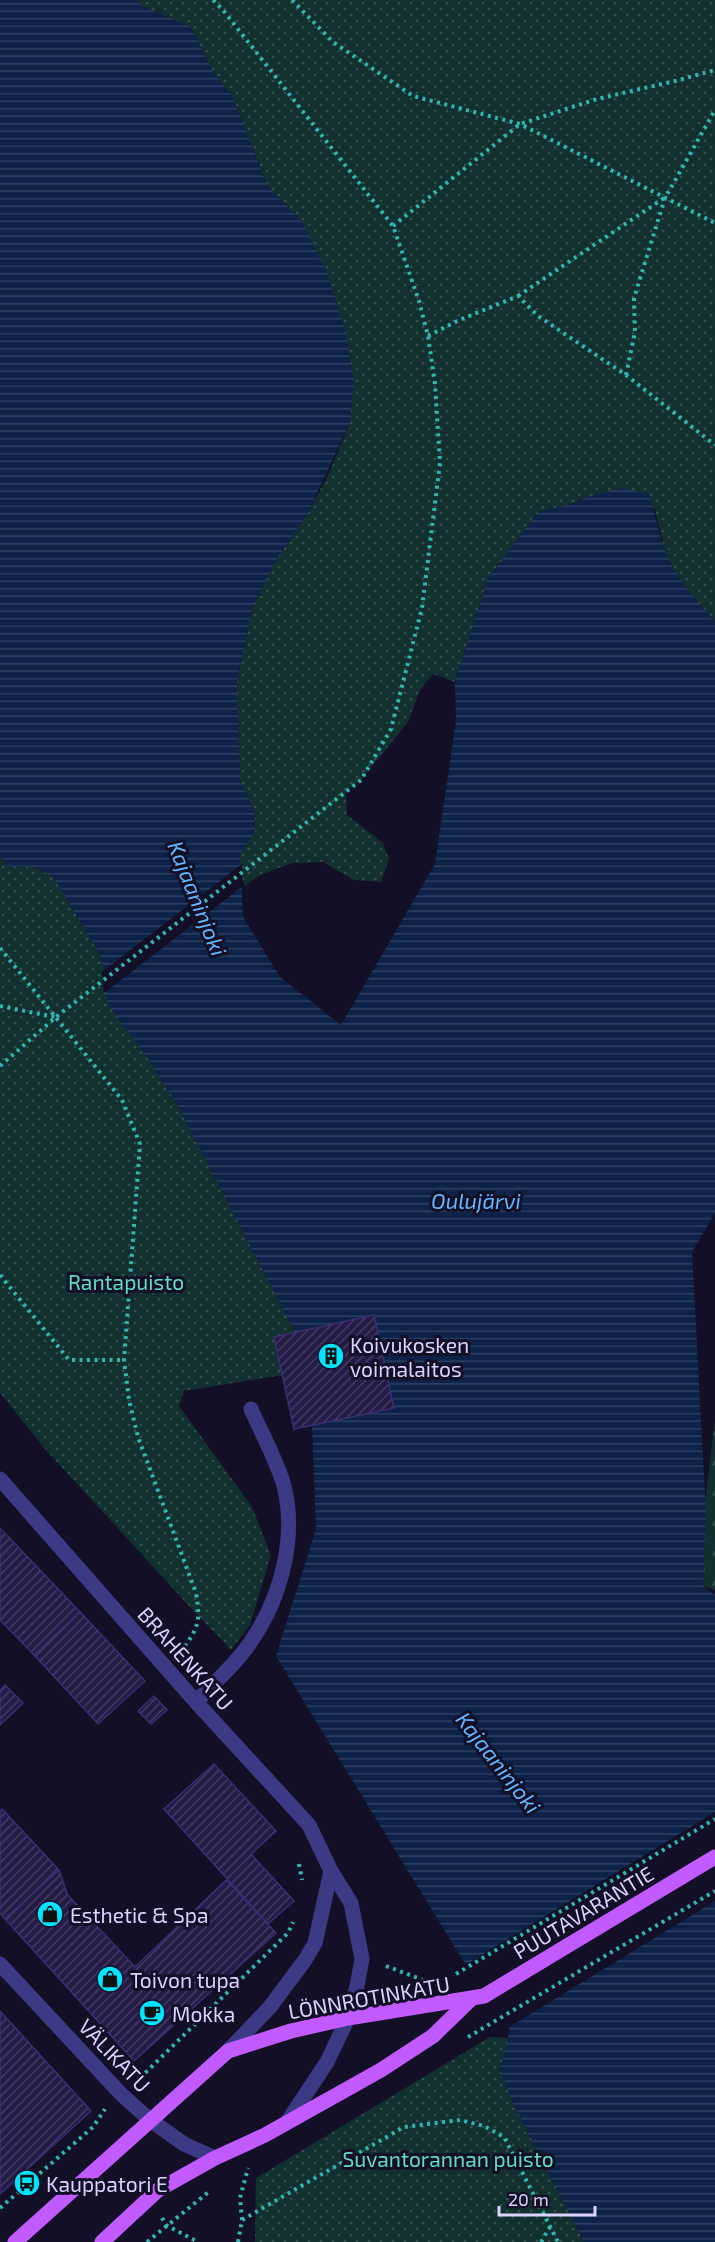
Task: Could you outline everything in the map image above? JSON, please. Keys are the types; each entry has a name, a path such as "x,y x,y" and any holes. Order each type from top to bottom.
{"main road":[{"name":"PUUTAVARANTIE","path":"477,1998 715,1857"},
{"name":"LÖNNROTINKATU","path":"15,2242 228,2050 291,2031 348,2018 477,1998"},
{"name":"LÖNNROTINKATU","path":"102,2242 158,2190 215,2158 265,2135 381,2070 424,2041 477,1998"}],"street":[{"path":"196,1702 251,1642 269,1611 284,1564 288,1525 284,1486 251,1409"},
{"name":"BRAHENKATU","path":"0,1479 196,1702 309,1825 331,1871 351,1903 362,1959 348,2018 327,2062 288,2121"},
{"path":"228,2050 270,2007 315,1944 331,1871"},
{"name":"VÄLIKATU","path":"0,1964 121,2094 150,2120 184,2144 215,2158"}],"path":[{"path":"0,1066 56,1017 361,780 391,729 422,608 440,463 435,384 428,336 419,302 393,226 213,0"},
{"path":"292,0 333,42 413,96 520,124 715,223"},
{"path":"393,226 520,124 597,99 715,70"},
{"path":"626,375 635,333 634,298 665,198 715,110"},
{"path":"428,336 457,321 519,296 665,198"},
{"path":"519,296 538,316 626,375 715,445"},
{"path":"0,948 122,1100 140,1144 124,1360 129,1400 138,1437 196,1593 199,1612 198,1628 166,1668"},
{"path":"0,1006 56,1017"},
{"path":"0,1275 69,1360 124,1360"},
{"path":"465,1970 715,1819"},
{"path":"499,2019 715,1891"},
{"path":"0,2208 93,2127 102,2111 288,1933"},
{"path":"242,2220 404,2127 460,2120 484,2126 504,2137 558,2242"},
{"path":"93,2127 113,2153"},
{"path":"238,2242 242,2220 240,2198 248,2168"},
{"path":"149,2198 166,2224 198,2242"},
{"path":"541,2242 550,2227"}],"green space":[{"path":"138,0 715,0 715,622 680,581 665,552 655,510 586,497 575,503 538,512 488,579 455,682 433,674 420,690 408,722 361,780 346,791 347,815 383,843 389,859 381,882 354,880 323,862 292,863 258,876 245,886 240,876 240,853 255,831 254,809 240,781 236,729 237,682 252,608 276,560 308,513 329,473 350,422 302,222 267,185 232,96 213,72 190,26 141,6"},
{"name":"Rantapuisto","path":"0,856 6,866 35,867 54,878 101,956 106,980 146,1055 178,1106 295,1332 274,1337 283,1375 184,1391 179,1406 252,1507 271,1555 250,1625 231,1650 46,1450 0,1393"},
{"path":"715,1420 715,1590 703,1586 705,1502"},
{"name":"Suvantorannan puisto","path":"490,2037 510,2038 500,2069 514,2105 584,2242 255,2242 256,2178"}],"water":[{"name":"Oulujärvi","path":"0,0 138,0 141,6 190,26 213,72 232,96 267,185 302,222 325,268 344,326 354,380 350,422 308,513 276,560 252,608 237,682 240,781 254,809 255,831 240,854 243,917 280,977 341,1025 435,864 456,721 455,682 488,579 538,512 621,488 648,494 663,546 671,563 688,590 715,622 715,1213 692,1252 706,1513 703,1586 715,1595 715,2242 584,2242 514,2105 500,2069 510,2030 456,1949 276,1656 316,1529 312,1426 295,1332 178,1106 146,1055 108,1005 101,956 54,878 35,867 6,866 0,856"}],"pier":[{"path":"242,864 243,886 104,993 102,972"},
{"path":"715,1812 715,1901 506,2029 464,1966"}],"building":[{"name":"Koivukosken voimalaitos","path":"374,1315 394,1408 294,1429 274,1337"},
{"path":"0,1528 80,1612 34,1655 0,1620"},
{"path":"80,1612 145,1681 98,1724 34,1655"},
{"path":"5,1685 23,1703 0,1725 0,1690"},
{"path":"154,1696 167,1710 151,1724 138,1711"},
{"path":"214,1764 276,1831 251,1854 294,1901 268,1924 164,1809"},
{"path":"2,1809 59,1870 5,1919 0,1913 0,1811"},
{"path":"59,1870 67,1894 135,1967 226,1880 276,1933 134,2061 5,1919"},
{"path":"0,2011 91,2111 0,2194"}],"place":[{"name":"Koivukosken voimalaitos","path":"331,1356"},
{"name":"Esthetic & Spa","path":"50,1914"},
{"name":"Toivon tupa","path":"110,1979"},
{"name":"Mokka","path":"152,2013"},
{"name":"Kauppatori E","path":"27,2183"}],"water label":[{"name":"Kajaaninjoki","path":"198,898"},
{"name":"Kajaaninjoki","path":"499,1762"}]}
